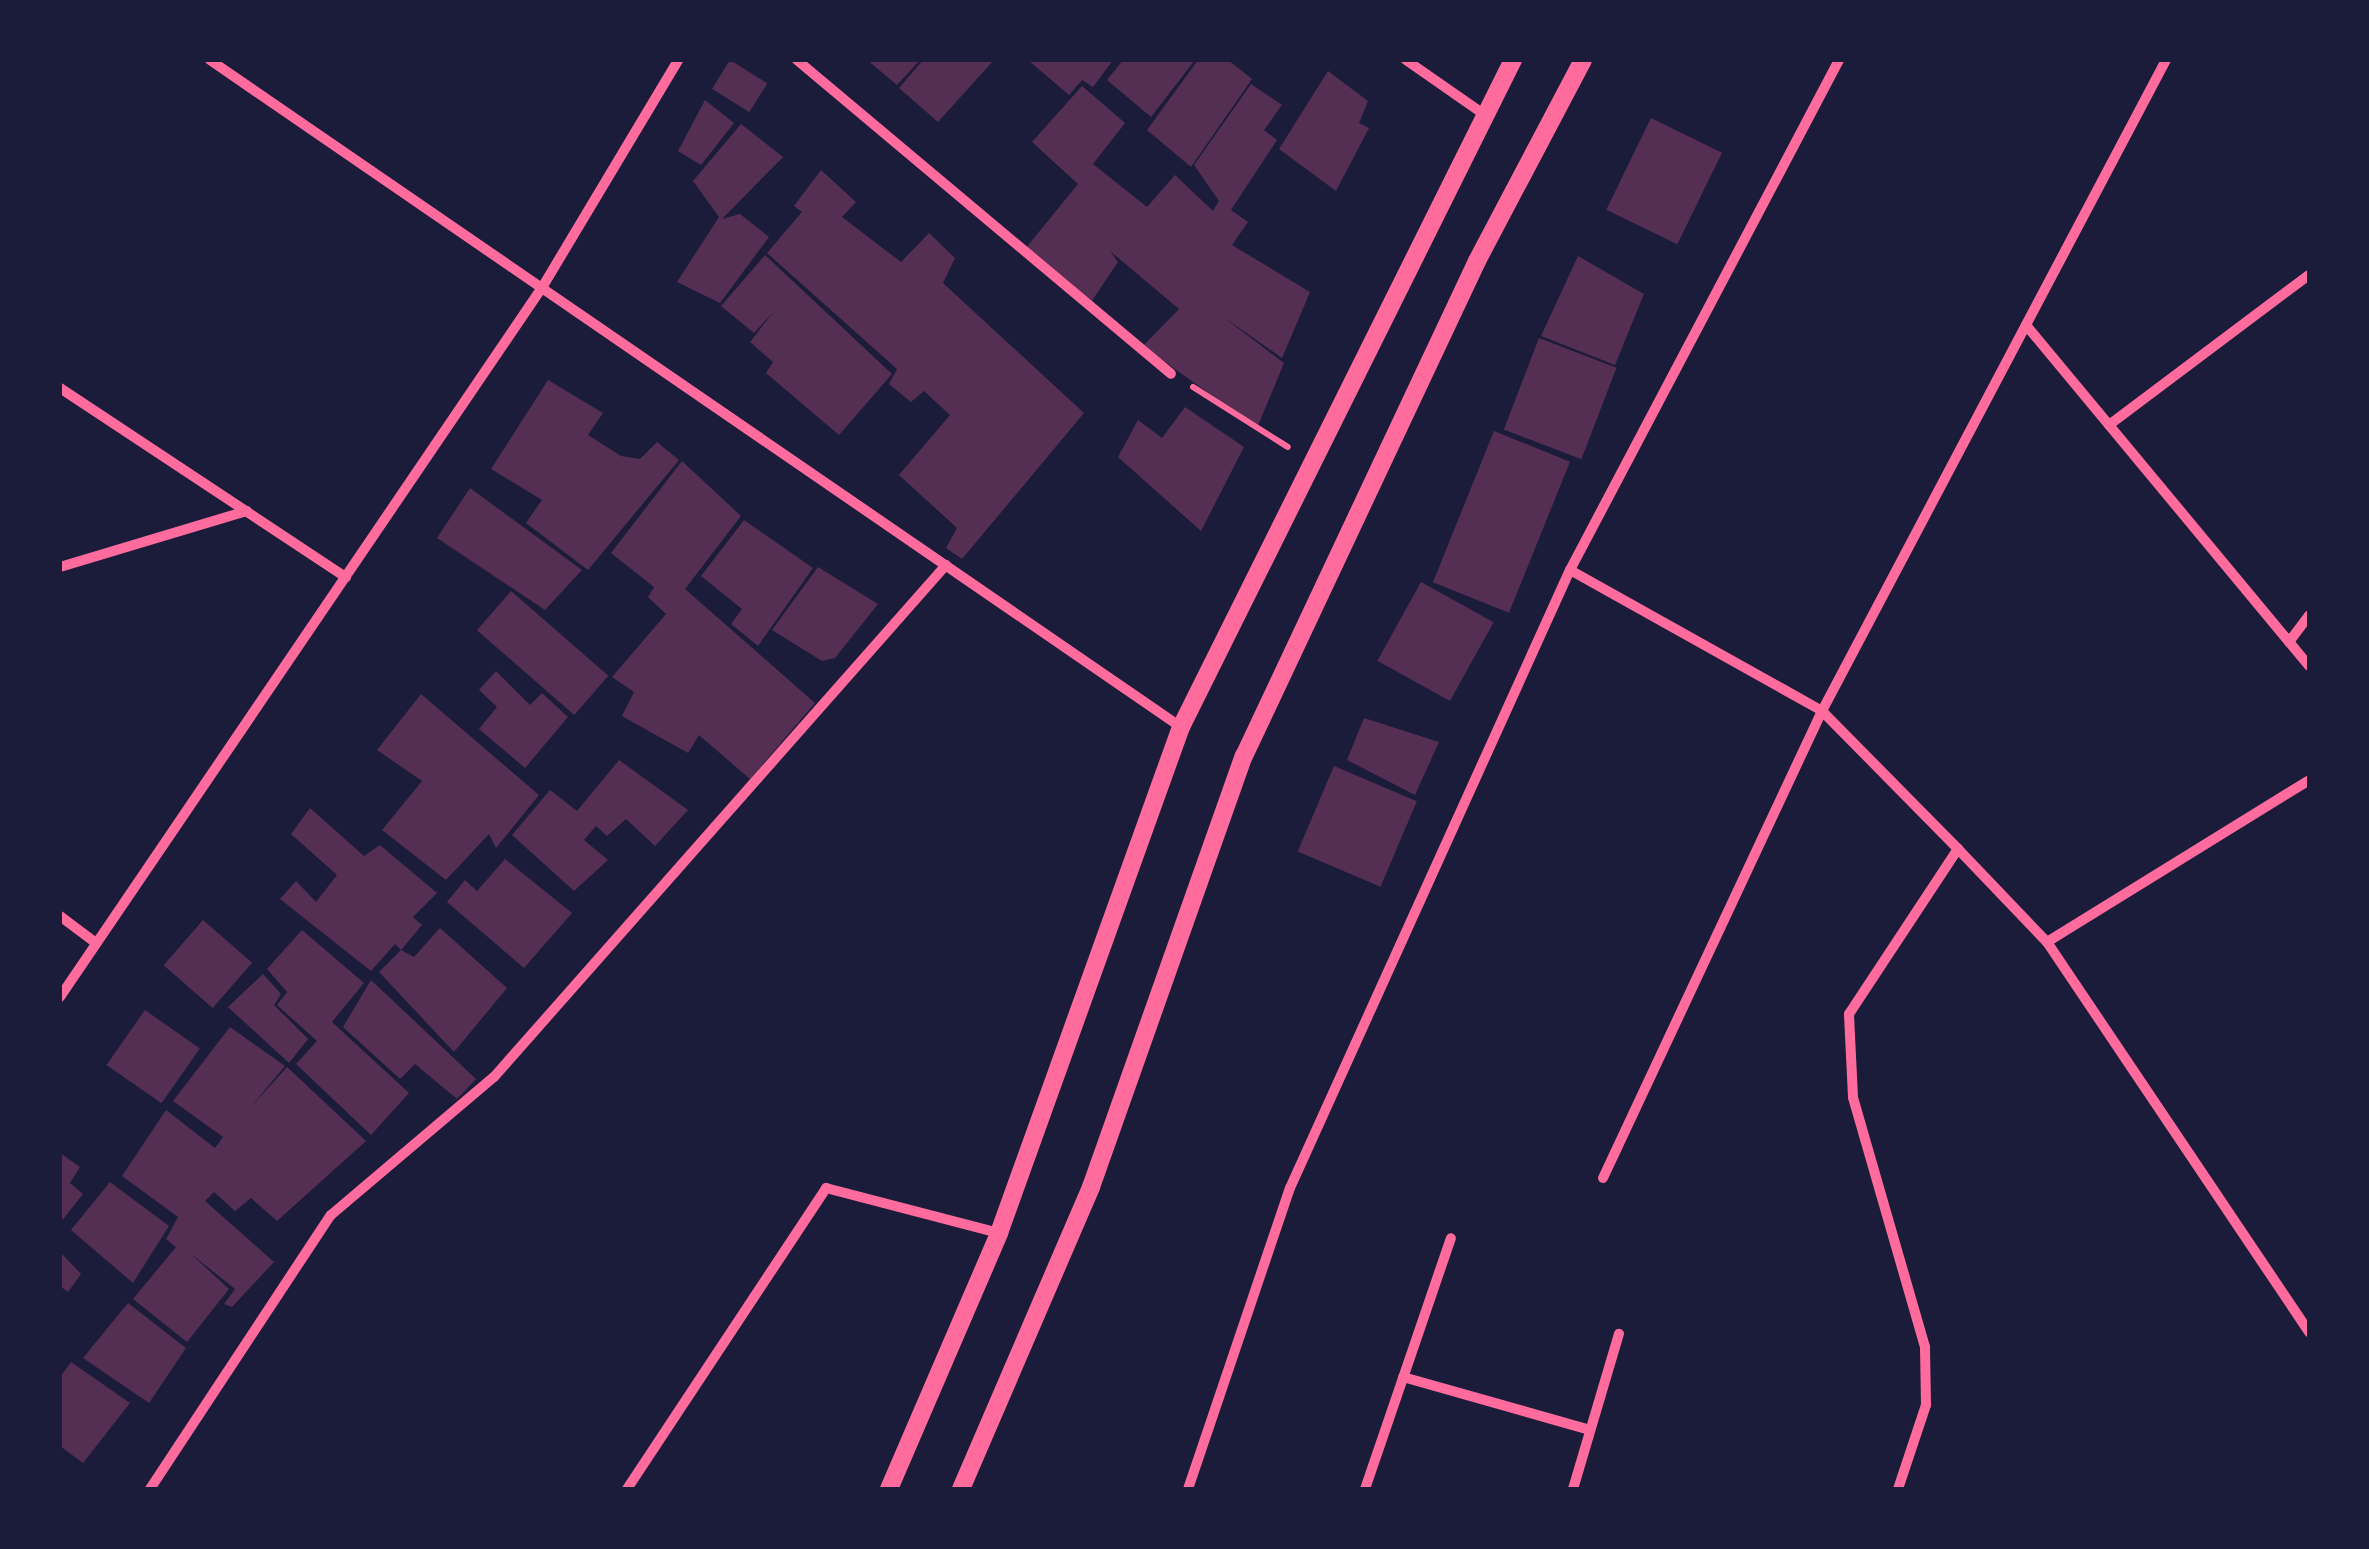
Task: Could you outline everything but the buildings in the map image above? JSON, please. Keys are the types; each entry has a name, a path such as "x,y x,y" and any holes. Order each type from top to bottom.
{"street":[{"path":"210,60 1180,727"},
{"path":"60,997 543,286 678,60"},
{"path":"797,60 1172,374"},
{"path":"1406,60 1486,115"},
{"path":"889,1489 998,1233 1180,727 1514,60"},
{"path":"961,1489 1091,1186 1244,756 1477,261 1583,60"},
{"path":"1188,1489 1290,1188 1570,570 1838,60"},
{"path":"1603,1178 1822,711 2166,60"},
{"path":"2110,426 2309,275"},
{"path":"2026,325 2309,666"},
{"path":"60,388 346,577"},
{"path":"60,567 247,511"},
{"path":"150,1489 331,1215 494,1077 946,565"},
{"path":"1570,570 1822,711 1958,850 2047,942 2309,1332"},
{"path":"2289,642 2309,615"},
{"path":"2047,942 2309,780"},
{"path":"1898,1489 1926,1405 1925,1347 1854,1097 1849,1014 1958,850"},
{"path":"60,916 96,943"},
{"path":"627,1489 826,1188 998,1233"},
{"path":"1366,1489 1450,1238"},
{"path":"1573,1489 1619,1334"},
{"path":"1403,1377 1590,1430"}],"path":[{"path":"1172,374 1310,462"}]}
